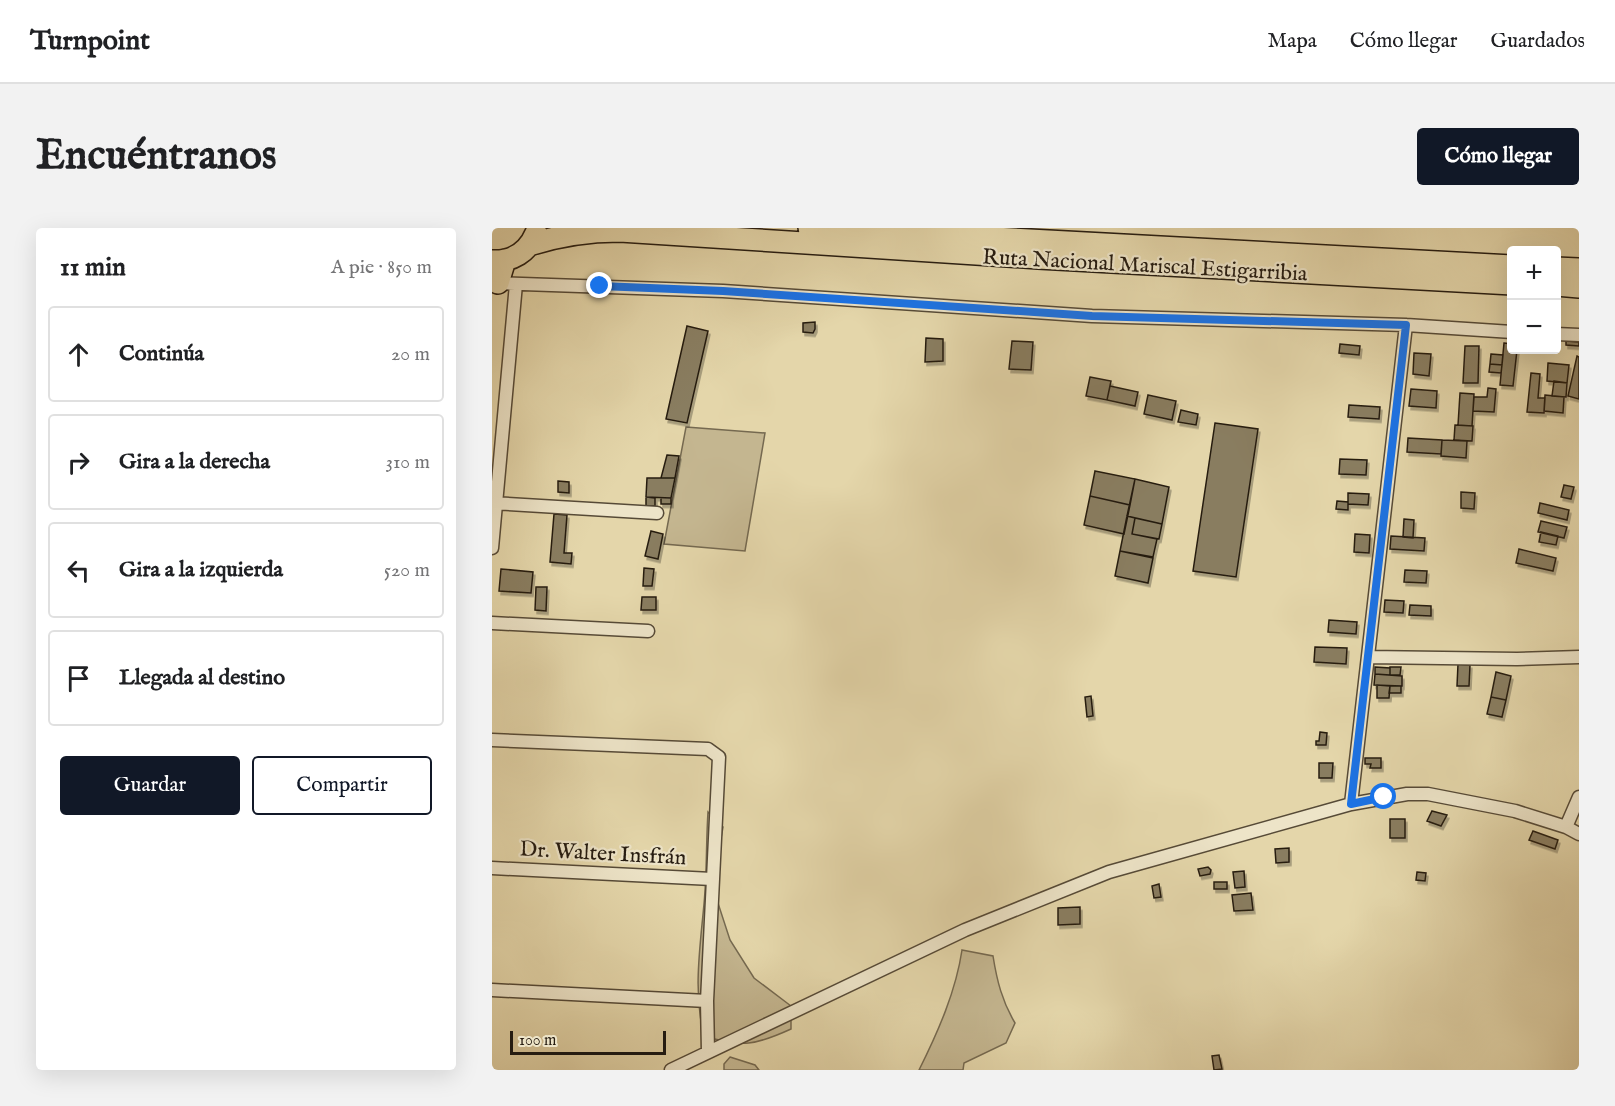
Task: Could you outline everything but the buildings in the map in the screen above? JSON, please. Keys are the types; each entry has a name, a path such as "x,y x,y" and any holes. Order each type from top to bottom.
{"highway":[{"name":"Ruta Nacional Mariscal Estigarribia","path":"809,228 1507,266"},
{"name":"Ruta Nacional Mariscal Estigarribia","path":"499,276 533,236 620,231 1038,258 1507,284"},
{"path":"1561,268 1579,269"},
{"path":"1561,285 1579,287"}],"street":[{"path":"492,548 499,276 1092,316 1406,325 1507,332"},
{"path":"1351,804 1406,325"},
{"path":"1561,334 1579,335"},
{"path":"494,503 657,513"},
{"path":"492,623 648,631"},
{"path":"1368,657 1517,659 1579,657"},
{"path":"492,740 708,749 719,757 707,1001 708,1052"},
{"path":"671,1070 965,930 1109,872 1351,804 1407,794 1428,794 1515,811 1566,827 1579,834"},
{"path":"1566,827 1579,797"},
{"name":"Dr. Walter Insfrán","path":"492,868 712,879"},
{"path":"492,990 707,1001"}],"shaded area":[{"path":"686,427 765,433 745,551 664,544"},
{"path":"708,812 723,827 715,872 715,894 730,940 754,978 791,1006 791,1029 768,1039 739,1043 704,1036 699,1003 698,970 705,892"},
{"path":"962,950 993,956 1001,991 1015,1023 1006,1043 964,1063 963,1070 919,1070 945,1011"},
{"path":"730,1057 755,1065 759,1070 724,1070 724,1064"}],"route":[{"path":"600,286 723,291 1092,316 1406,325 1351,804 1384,797"}]}
